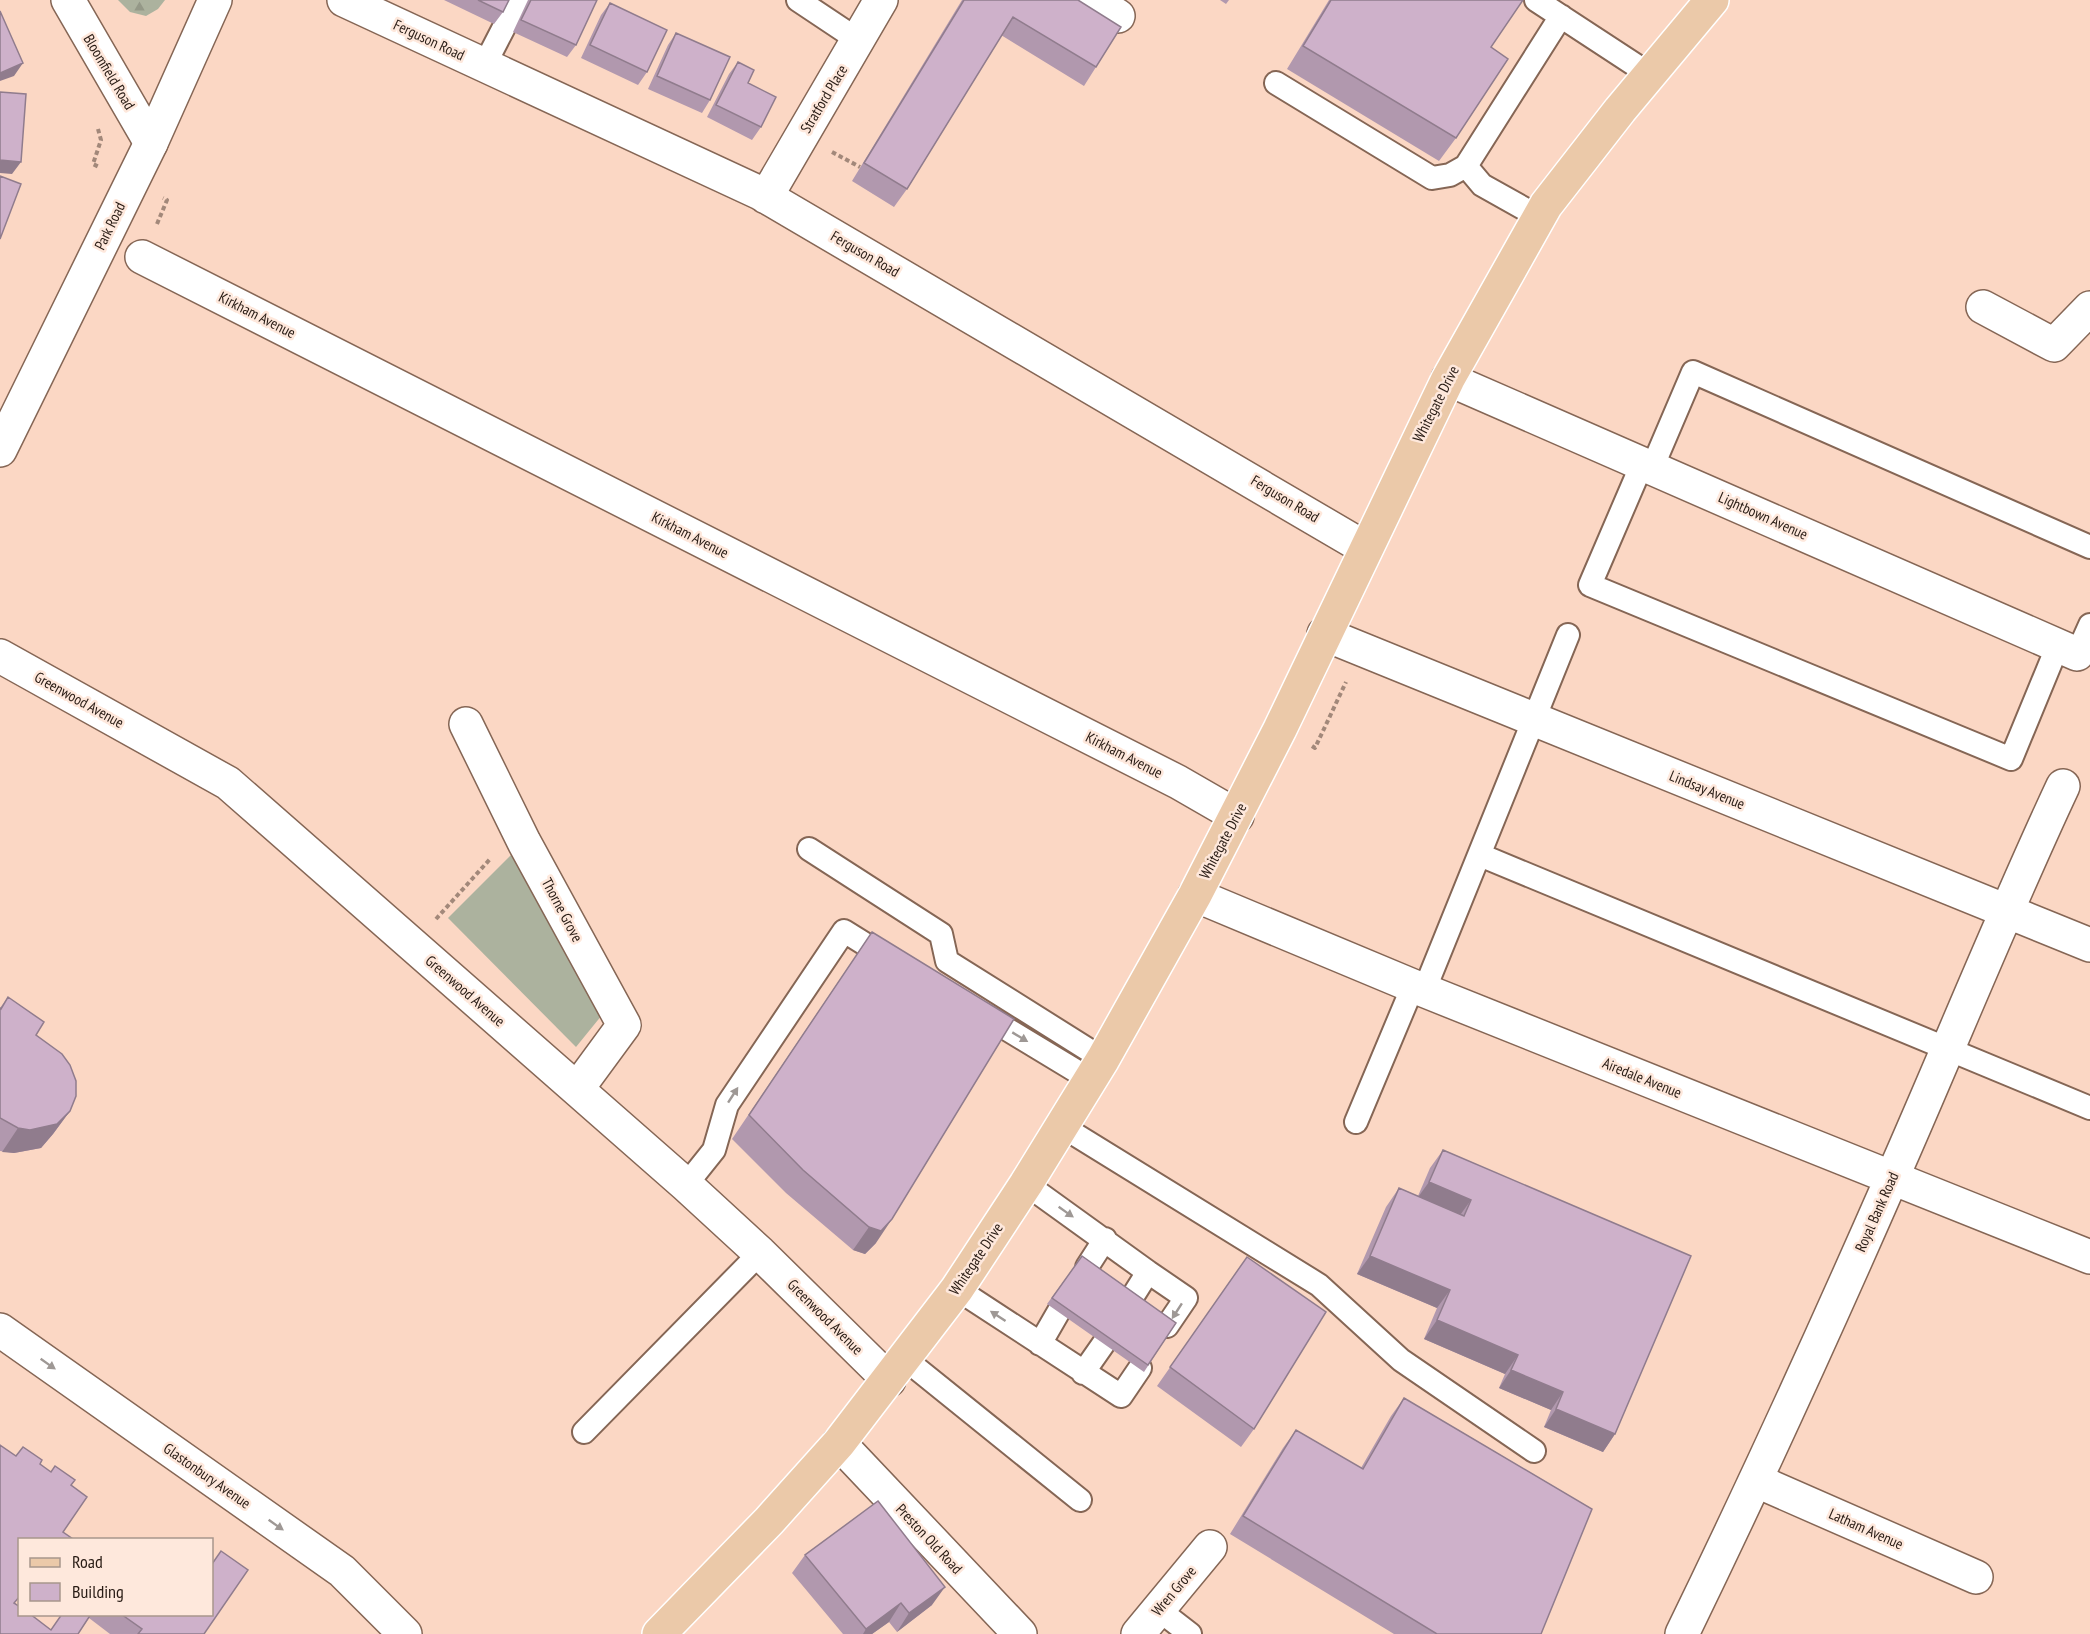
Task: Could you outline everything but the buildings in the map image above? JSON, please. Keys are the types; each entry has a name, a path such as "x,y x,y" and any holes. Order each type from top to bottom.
{"main road":[{"name":"Whitegate Drive","path":"659,1634 769,1521 839,1443 957,1289 1063,1127 1195,895 1237,816 1448,379 1539,217 1649,74 1712,0"}],"street":[{"name":"Bloomfield Road","path":"68,0 151,143"},
{"name":"Park Road","path":"0,450 151,143 215,0"},
{"name":"Ferguson Road","path":"344,0 766,197 1365,548"},
{"name":"Stratford Place","path":"766,197 881,0"},
{"name":"Kirkham Avenue","path":"142,257 1178,782 1237,816"},
{"path":"1983,307 2054,345 2090,308"},
{"name":"Lightbown Avenue","path":"1448,379 1647,466 2075,641"},
{"name":"Lindsay Avenue","path":"1324,634 2090,945"},
{"name":"Greenwood Avenue","path":"0,656 228,783 578,1089 760,1253 897,1370"},
{"name":"Thorne Grove","path":"466,724 518,828 624,1025 578,1089"},
{"name":"Royal Bank Road","path":"1682,1634 1757,1481 1892,1178 2005,911 2063,786"},
{"name":"Airedale Avenue","path":"1195,895 1418,989 2090,1257"},
{"name":"Glastonbury Avenue","path":"0,1330 342,1571 405,1634"},
{"name":"Preston Old Road","path":"839,1443 1020,1634"},
{"name":"Latham Avenue","path":"1757,1481 1976,1577"},
{"name":"Wren Grove","path":"1138,1634 1210,1547"}],"lane":[{"path":"484,66 518,0"},
{"path":"798,0 858,40"},
{"path":"1536,0 1649,74"},
{"path":"1276,83 1432,178 1450,175 1466,166 1561,16"},
{"path":"1466,166 1482,185 1539,217"},
{"path":"2075,641 2012,759 1590,585 1693,372 2090,547"},
{"path":"1356,1122 1480,855 1568,635"},
{"path":"809,849 941,934 947,961 1097,1069"},
{"path":"1480,855 2090,1108"},
{"path":"686,1185 714,1150 727,1105 844,931 909,970"},
{"path":"968,1006 1097,1069"},
{"path":"1063,1127 1318,1285 1401,1360 1534,1451"},
{"path":"1026,1184 1186,1298 1167,1326"},
{"path":"1087,1267 1105,1239"},
{"path":"584,1432 760,1253"},
{"path":"1131,1299 1148,1272"},
{"path":"957,1289 1121,1396 1140,1368"},
{"path":"1040,1344 1059,1311"},
{"path":"1083,1373 1104,1343"},
{"path":"897,1370 1080,1500"},
{"path":"1159,1610 1190,1634"}],"path":[{"path":"412,944 518,828"}],"green space":[{"path":"118,0 165,0 158,9 146,16 130,12"},
{"path":"518,848 602,1015 576,1047 448,918"}]}
